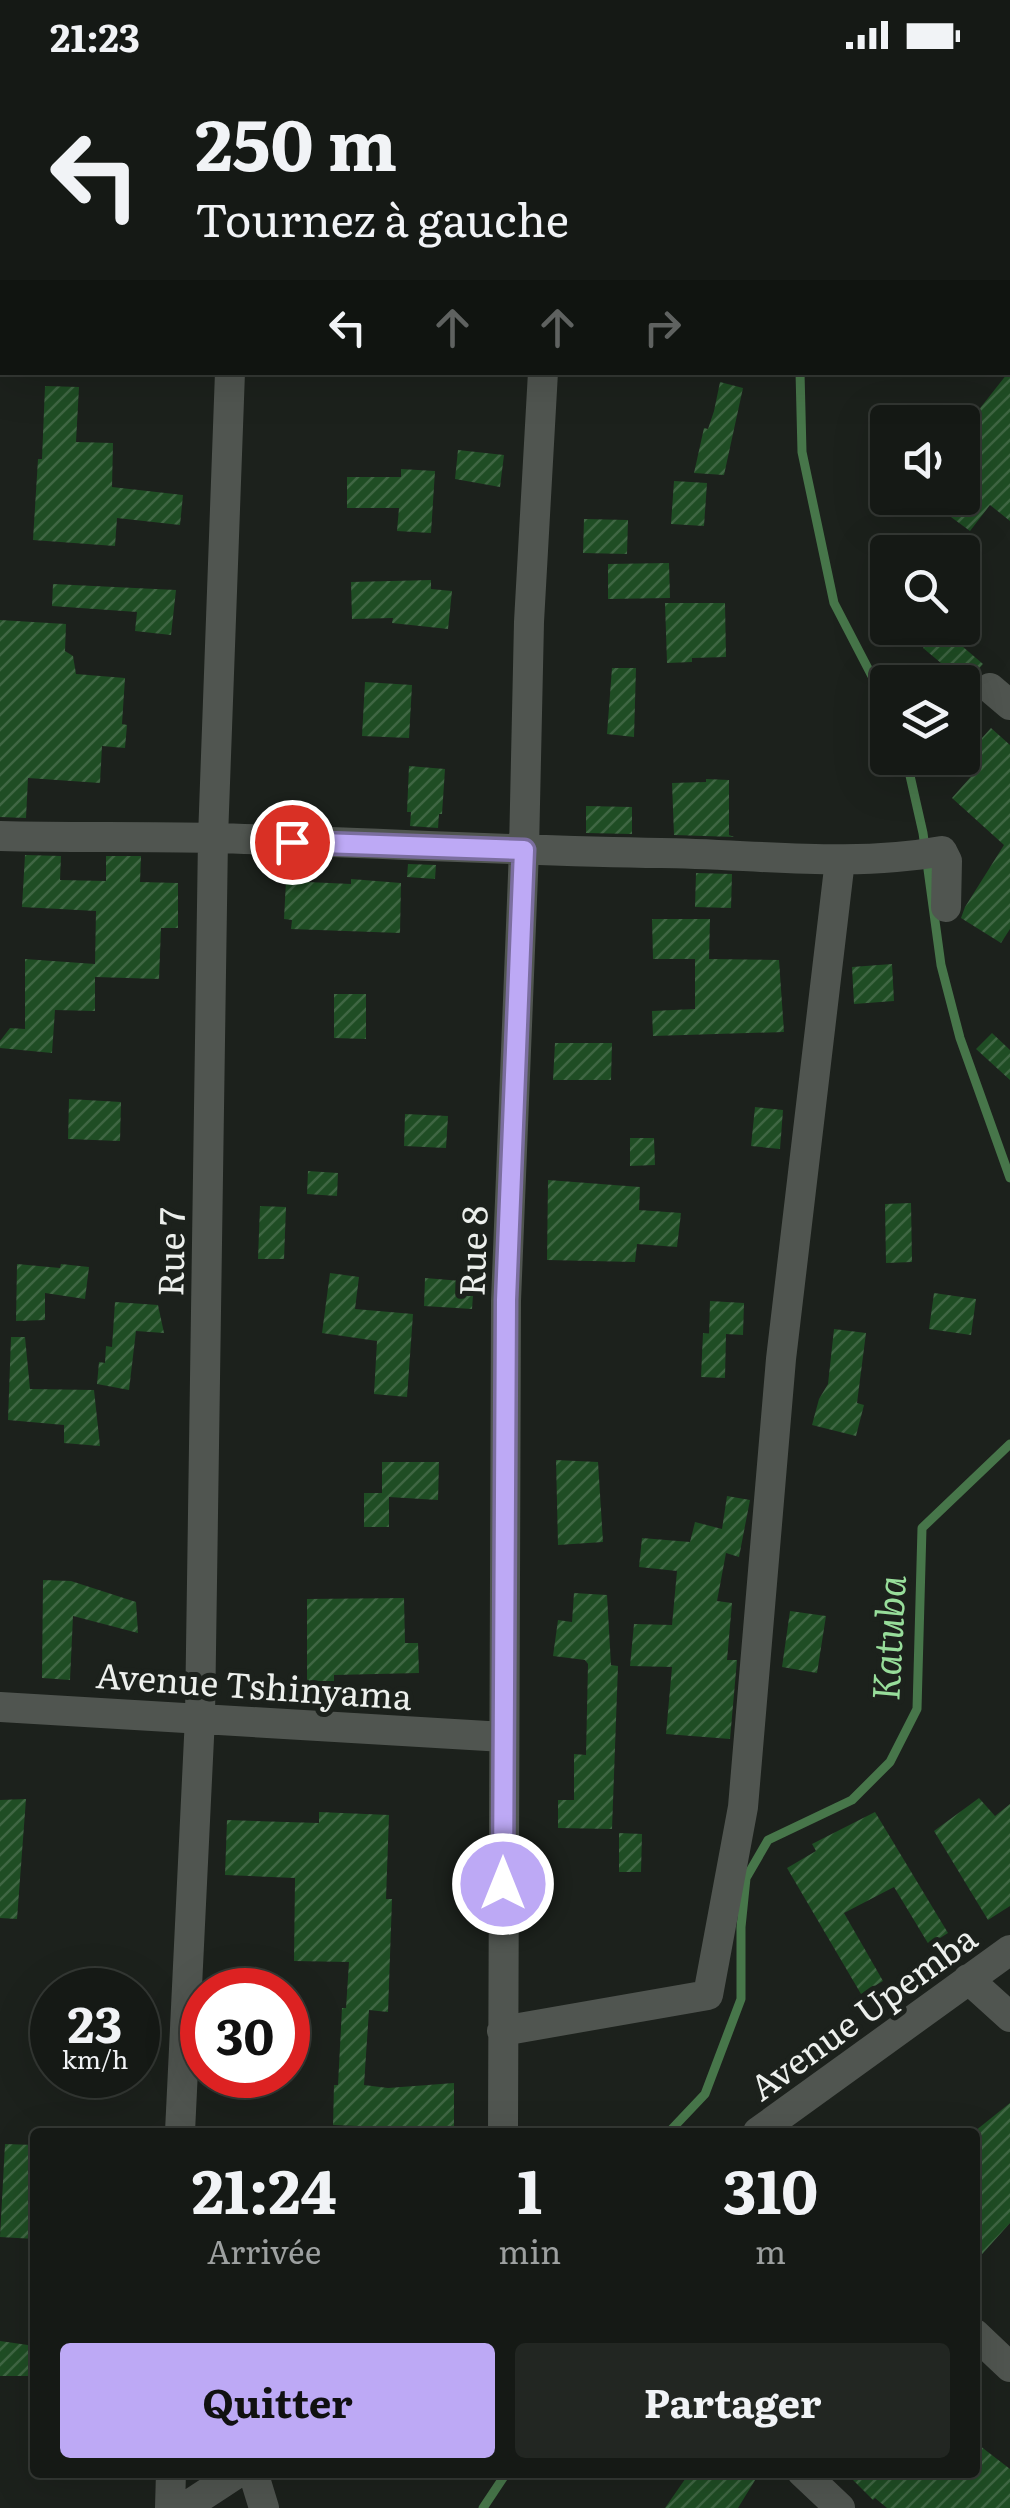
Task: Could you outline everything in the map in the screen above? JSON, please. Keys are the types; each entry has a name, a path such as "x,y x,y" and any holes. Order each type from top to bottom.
{"street":[{"name":"Rue 7","path":"180,2128 200,1717 213,838 230,375"},
{"name":"Rue 8","path":"503,2128 506,1300 529,622 543,375"},
{"path":"0,836 213,838 840,860 903,858 942,851 946,861 946,907"},
{"path":"502,2031 708,1995 743,1807 782,1359 840,860"},
{"name":"Avenue Tshinyama","path":"0,1707 504,1737"},
{"name":"Avenue Upemba","path":"764,2128 1010,1950"},
{"path":"968,1980 1010,2017"},
{"path":"980,2339 1010,2366"},
{"path":"170,2508 171,2478"},
{"path":"184,2508 230,2478"},
{"path":"255,2478 264,2508"},
{"path":"808,2478 840,2508"}],"building":[{"path":"1010,375 1010,521 990,505 970,531 948,515 980,515 980,408"},
{"path":"720,382 743,388 724,475 694,473 704,428 708,429"},
{"path":"45,386 79,387 76,442 113,443 112,487 183,495 180,525 117,518 115,546 33,540"},
{"path":"458,450 504,455 500,487 455,479"},
{"path":"401,469 435,471 431,533 397,531 399,508 347,508 347,477 401,477"},
{"path":"674,481 707,483 704,526 671,524"},
{"path":"584,519 628,520 627,554 583,553"},
{"path":"669,563 670,598 608,599 608,564"},
{"path":"431,580 431,589 452,591 448,629 392,623 393,618 352,619 351,582"},
{"path":"53,584 176,590 171,635 135,631 137,612 52,606"},
{"path":"665,603 725,603 726,657 667,663"},
{"path":"0,620 66,624 65,651 73,656 76,674 125,678 125,748 102,746 100,783 28,778 26,818 0,817"},
{"path":"961,645 983,664 980,668 943,665 923,648"},
{"path":"612,668 636,668 634,737 607,734"},
{"path":"365,682 412,685 409,738 362,736"},
{"path":"991,728 1010,745 1010,929 1001,943 961,918 1004,845 952,798 972,775 980,775 980,740"},
{"path":"409,766 445,769 438,828 410,826"},
{"path":"729,780 729,835 734,837 674,835 672,783"},
{"path":"586,806 632,807 632,834 586,833"},
{"path":"25,855 61,856 60,880 106,881 106,856 141,856 140,882 178,883 178,928 161,928 159,979 95,977 95,1011 55,1010 52,1053 0,1048 0,1041 10,1028 25,1029 25,959 95,964 96,911 22,907"},
{"path":"408,864 436,865 435,879 407,877"},
{"path":"696,873 732,874 731,908 695,907"},
{"path":"351,879 401,883 400,933 291,929 292,920 284,919 286,881 351,884"},
{"path":"652,919 710,919 709,959 779,960 784,1032 653,1036 652,1011 695,1009 695,959 653,959"},
{"path":"892,964 894,1001 854,1004 852,967"},
{"path":"334,994 366,994 366,1039 334,1038"},
{"path":"992,1033 1010,1050 1010,1080 976,1049"},
{"path":"555,1043 612,1043 611,1080 553,1080"},
{"path":"69,1099 121,1102 120,1141 68,1139"},
{"path":"755,1107 783,1110 780,1149 751,1146"},
{"path":"405,1114 448,1116 446,1148 404,1146"},
{"path":"630,1138 654,1138 655,1165 630,1166"},
{"path":"308,1171 338,1173 337,1196 307,1194"},
{"path":"548,1180 640,1187 639,1210 681,1213 677,1247 637,1244 635,1262 547,1260"},
{"path":"911,1203 912,1262 886,1263 885,1204"},
{"path":"260,1206 286,1207 284,1259 258,1259"},
{"path":"17,1264 89,1267 85,1299 45,1293 45,1320 16,1321"},
{"path":"330,1273 359,1277 355,1309 413,1314 407,1397 374,1394 377,1341 322,1333"},
{"path":"425,1278 474,1282 472,1309 424,1306"},
{"path":"934,1293 976,1299 971,1335 929,1329"},
{"path":"710,1301 744,1303 743,1335 726,1334 725,1378 701,1377 703,1333 709,1333"},
{"path":"115,1302 158,1305 164,1333 136,1331 129,1390 97,1384 99,1362 105,1363 106,1346 112,1347"},
{"path":"834,1329 866,1333 857,1403 864,1405 856,1436 812,1425 828,1384"},
{"path":"11,1337 25,1337 30,1389 94,1390 100,1446 64,1443 64,1425 8,1420"},
{"path":"556,1460 598,1462 603,1542 558,1545"},
{"path":"382,1462 439,1462 438,1500 389,1497 389,1527 364,1527 364,1493 382,1493"},
{"path":"727,1496 750,1500 739,1557 726,1553 717,1601 732,1603 727,1660 737,1660 730,1739 666,1734 672,1667 630,1666 634,1624 672,1625 677,1571 639,1567 642,1538 690,1542 695,1522 722,1529"},
{"path":"43,1580 71,1581 136,1602 138,1633 73,1616 70,1680 42,1678"},
{"path":"574,1593 607,1595 611,1665 618,1666 612,1829 558,1828 558,1800 574,1800 574,1754 586,1755 588,1664 585,1660 553,1656 558,1620 572,1622"},
{"path":"404,1598 405,1643 418,1643 419,1673 334,1675 334,1681 307,1681 307,1599"},
{"path":"790,1611 826,1616 817,1673 782,1667"},
{"path":"979,1798 995,1816 1010,1804 1010,1906 988,1920 934,1831"},
{"path":"26,1799 17,1919 0,1918 0,1800"},
{"path":"319,1812 389,1815 386,1899 392,1899 388,2012 369,2010 364,2085 388,2088 454,2083 454,2128 333,2125 349,1962 294,1961 295,1878 225,1875 227,1820 319,1823"},
{"path":"875,1812 948,1933 929,1945 894,1887 844,1913 883,1981 861,1994 787,1868 816,1851 812,1844"},
{"path":"619,1833 642,1834 641,1872 619,1872"},
{"path":"1010,2103 1010,2223 980,2256 980,2128"},
{"path":"5,2144 30,2145 30,2239 0,2237"},
{"path":"0,2341 30,2345 30,2376 0,2376"},
{"path":"980,2446 1010,2469 1010,2508 887,2508 851,2478 980,2478"},
{"path":"686,2478 756,2478 738,2508 665,2508"}],"waterway":[{"name":"Katuba","path":"800,375 802,452 834,603 870,672"},
{"name":"Katuba","path":"910,775 923,833 941,965 960,1038 1010,1178"},
{"name":"Katuba","path":"673,2128 705,2094 741,1999 746,1878 768,1840 852,1800 890,1762 917,1709 922,1528 1010,1444"},
{"name":"Katuba","path":"483,2508 503,2478"}],"route":[{"path":"292,842 524,850 506,1300 503,1884"}]}
